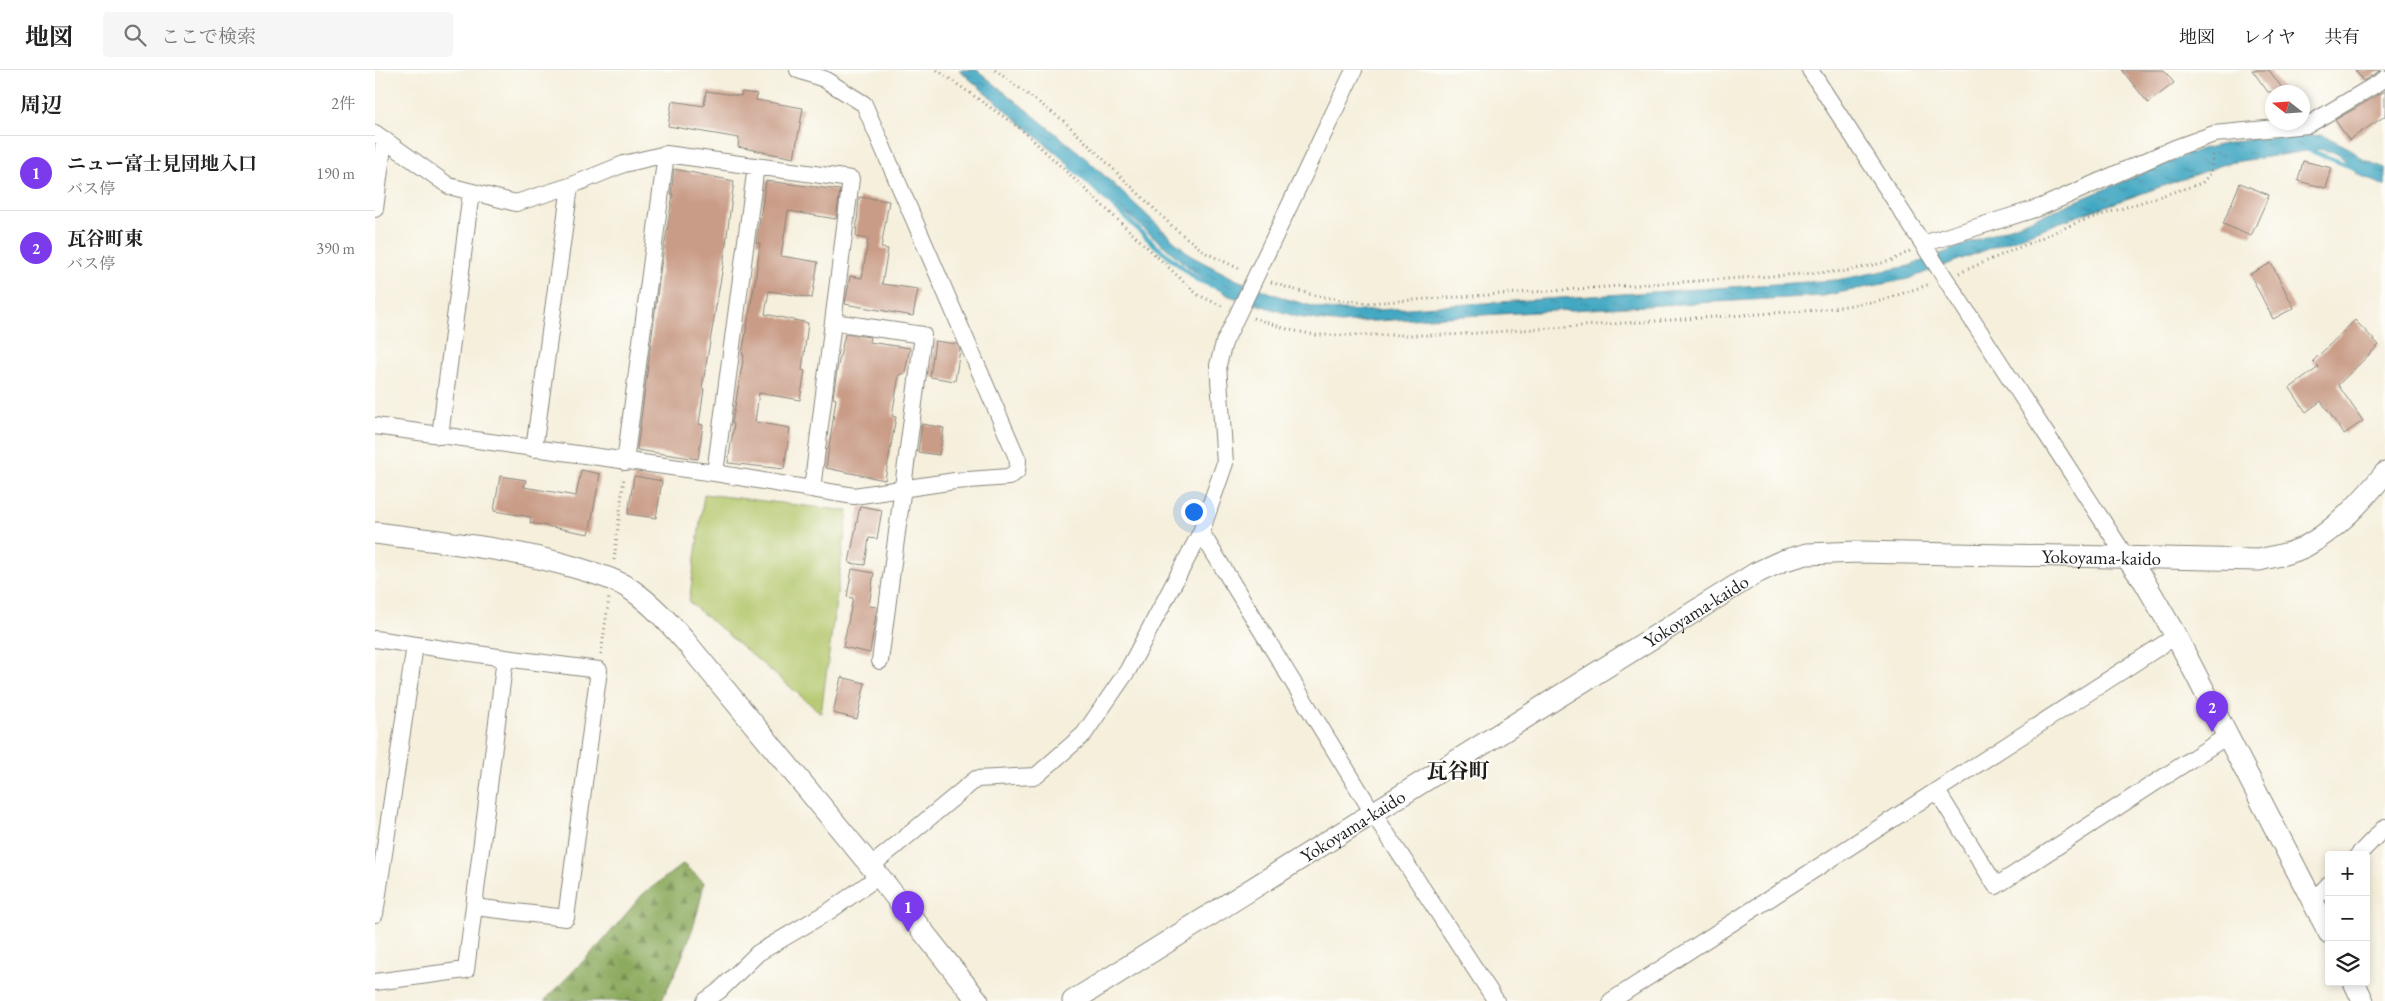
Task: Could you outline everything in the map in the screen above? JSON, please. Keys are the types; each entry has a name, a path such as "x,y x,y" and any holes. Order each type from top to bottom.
{"street":[{"path":"375,426 534,450 715,474 854,496 955,481 1009,477 1017,470 1018,460 864,104 824,79 798,70"},
{"path":"705,1001 719,991 758,953 831,910 976,779 1036,776 1084,734 1128,670 1201,532 1225,463 1218,365 1224,343 1353,70"},
{"path":"1810,70 1947,278 2126,557 2144,580 2176,636 2325,925"},
{"path":"1923,244 2041,207 2175,148 2214,134 2308,125 2385,79"},
{"path":"380,136 449,186 516,203 570,186 624,164 666,154 851,178 812,489"},
{"path":"375,209 380,136"},
{"path":"625,462 666,154"},
{"path":"715,474 756,166"},
{"path":"534,450 570,186"},
{"path":"440,436 471,192"},
{"path":"833,322 923,335 901,490 880,661"},
{"name":"Yokoyama-kaido","path":"1073,1001 1756,573 1781,561 1807,554 1858,552 2259,560 2284,555 2305,546 2329,532 2385,473"},
{"path":"1201,532 1373,813 1496,1001"},
{"path":"375,533 473,546 555,562 612,579 632,591 665,619 680,636 875,871 978,1001"},
{"path":"1611,1001 2176,636"},
{"path":"375,639 599,670 566,918 473,908"},
{"path":"375,914 415,645"},
{"path":"375,982 466,970 505,658"},
{"path":"1937,791 1996,886 2227,736"},
{"path":"2362,851 2385,827"},
{"path":"2313,901 2325,888"},
{"path":"2356,986 2363,1001"}],"path":[{"path":"937,70 1021,129 1198,295 1238,313 1290,330 1316,335 1448,335 1818,310 1880,301 1947,278 2076,223 2202,184 2211,173 2214,134"},
{"path":"995,70 1065,122 1175,228 1206,253 1255,277 1301,293 1368,303 1846,271 1891,261 1923,244"}],"green space":[{"path":"704,494 848,511 821,713 689,602"},
{"path":"683,864 704,882 697,913 687,943 661,1001 544,1001 602,942 643,894"}],"water":[{"path":"959,70 977,70 1081,154 1191,256 1237,280 1287,299 1323,309 1362,311 1837,280 1909,266 2055,210 2201,149 2247,139 2323,135 2349,148 2364,160 2385,168 2385,186 2357,174 2338,153 2319,149 2228,163 2058,223 1908,279 1823,296 1339,323 1298,317 1229,296 1200,277"}],"building":[{"path":"2122,70 2164,70 2174,83 2148,103"},
{"path":"2252,70 2269,70 2280,85 2265,85 2265,88"},
{"path":"2355,70 2381,70 2363,81"},
{"path":"706,91 741,96 742,92 757,94 756,100 803,108 794,158 738,147 739,138 668,126 672,101 704,106"},
{"path":"2385,91 2385,116 2349,140 2335,120"},
{"path":"2303,161 2332,168 2326,188 2298,181"},
{"path":"674,169 734,181 723,266 702,388 704,389 699,424 703,425 698,459 637,450 661,266 673,194 671,194"},
{"path":"766,181 840,190 836,219 788,211 781,256 818,262 812,298 769,291 765,314 808,323 802,370 805,371 800,400 759,393 755,422 790,428 784,469 728,463 734,424 732,423 744,355 742,354 756,276 760,243 756,243"},
{"path":"2240,183 2269,195 2251,236 2223,224"},
{"path":"859,197 889,201 881,248 888,249 882,284 918,289 913,316 845,304 850,276 862,278 868,239 856,237"},
{"path":"2271,263 2294,308 2273,319 2250,274"},
{"path":"2355,320 2379,345 2338,385 2363,421 2344,434 2321,401 2306,412 2290,388 2319,367 2313,361"},
{"path":"845,334 870,337 869,342 910,348 905,373 899,375 892,416 896,417 885,480 826,468 836,399 833,398"},
{"path":"935,341 957,344 960,350 955,381 930,377"},
{"path":"922,424 944,428 939,455 918,452"},
{"path":"581,470 600,474 589,534 530,523 531,517 494,511 500,476 526,480 524,487 576,496"},
{"path":"634,476 662,481 656,518 628,514"},
{"path":"860,506 882,510 877,539 869,538 865,565 849,563"},
{"path":"852,569 874,573 869,606 877,607 870,653 843,647 853,598 847,597"},
{"path":"841,677 865,683 857,719 833,713"}],"waterway":[{"path":"2304,148 2357,169"},
{"path":"1071,166 1157,247 1198,280 1219,288"}],"place":[{"name":"瓦谷町東","path":"2212,732"},
{"name":"ニュー富士見団地入口","path":"908,932"}],"district":[{"name":"瓦谷町","path":"1458,770"}]}
